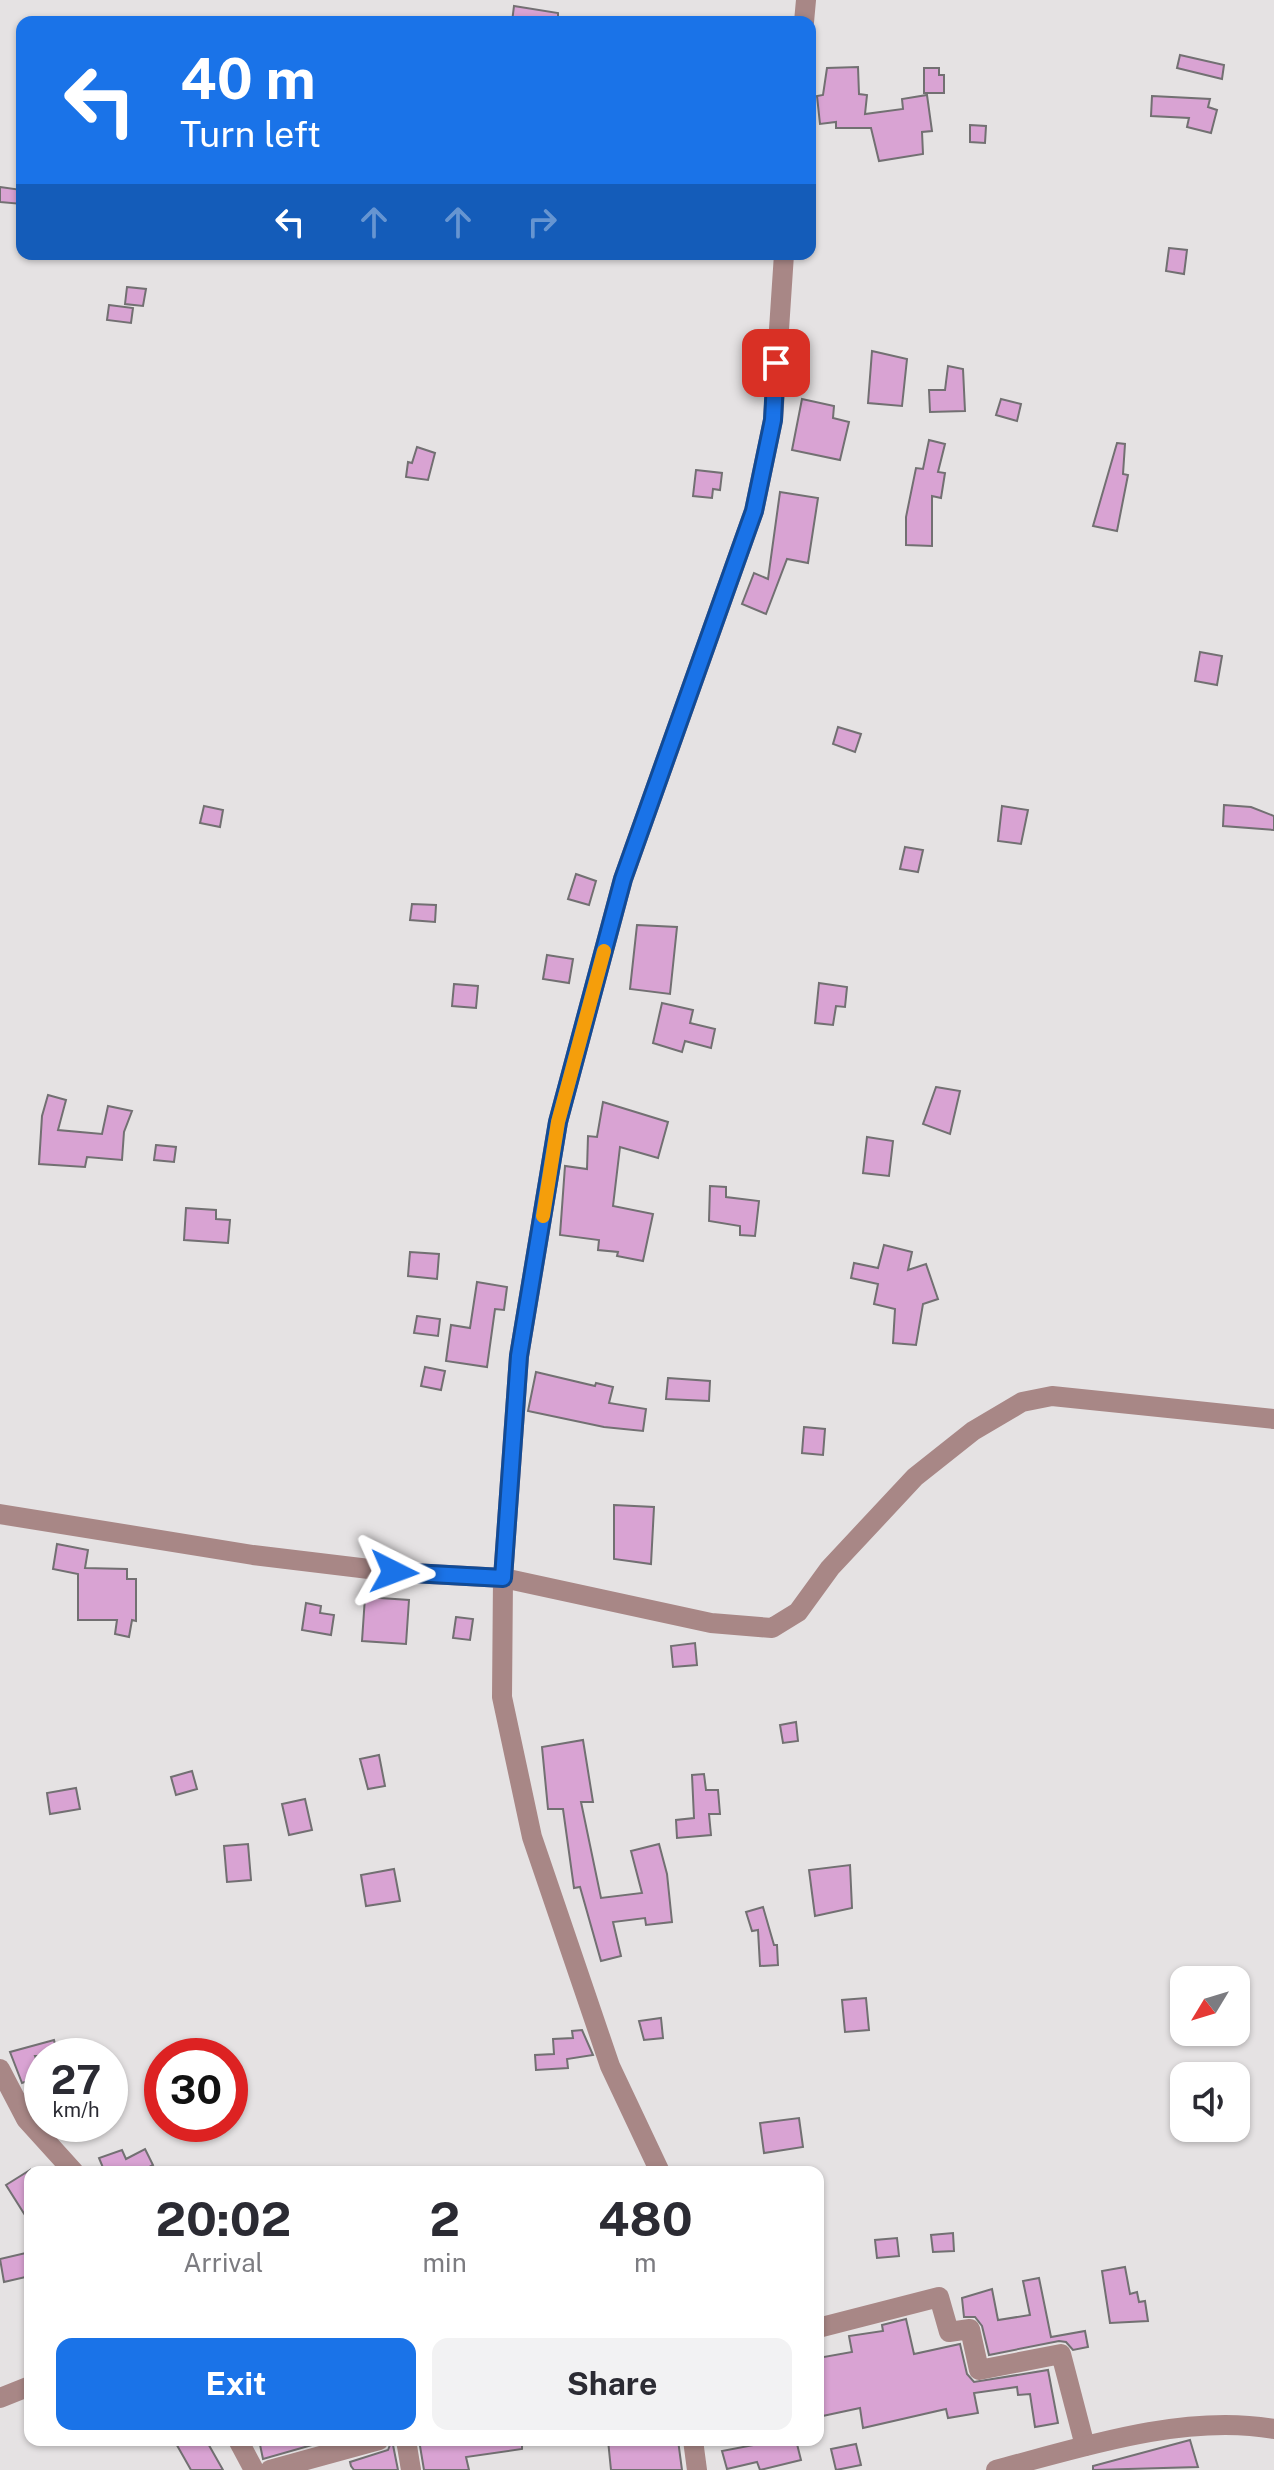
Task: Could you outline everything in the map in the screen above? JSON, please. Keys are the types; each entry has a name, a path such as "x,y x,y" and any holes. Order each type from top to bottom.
{"street":[{"path":"655,2166 610,2066 532,1837 502,1697 503,1578 519,1356 558,1122 623,879 754,511 773,420 784,260"},
{"path":"0,1514 253,1555 394,1572 503,1578 711,1623 772,1628 798,1612 830,1568 915,1477 973,1431 1022,1402 1052,1396 1274,1419"},
{"path":"0,2069 26,2119 69,2166"},
{"path":"824,2326 939,2297 949,2332 970,2329 979,2370 1061,2354 1085,2446"},
{"path":"0,2398 24,2388"},
{"path":"996,2470 1085,2446 1184,2428 1250,2425 1274,2429"},
{"path":"241,2446 254,2470"},
{"path":"270,2470 357,2446"},
{"path":"407,2446 411,2470"},
{"path":"694,2446 697,2470"}],"building":[{"path":"514,6 558,13 558,16 513,16"},
{"path":"1180,55 1224,65 1222,79 1177,68"},
{"path":"858,67 859,94 867,95 865,114 903,109 902,99 927,95 932,131 922,132 923,154 879,161 871,128 836,128 836,122 820,124 817,96 823,95 827,68"},
{"path":"924,68 939,68 939,75 944,75 944,93 924,93"},
{"path":"1152,96 1210,99 1208,107 1217,110 1211,133 1187,127 1189,118 1151,116"},
{"path":"970,125 986,126 985,143 970,142"},
{"path":"0,187 16,189 16,203 0,202"},
{"path":"1169,248 1187,250 1184,274 1166,271"},
{"path":"127,287 146,289 143,306 125,304"},
{"path":"109,305 133,308 131,323 107,320"},
{"path":"872,351 907,359 902,406 868,403"},
{"path":"948,366 963,369 965,411 930,412 929,390 945,390"},
{"path":"802,399 834,406 833,418 849,422 840,460 792,450"},
{"path":"1001,399 1021,404 1017,421 996,415"},
{"path":"929,440 945,444 938,472 945,473 941,498 932,496 932,546 906,545 906,517 916,468 923,469"},
{"path":"1117,443 1125,444 1123,474 1128,475 1117,531 1093,526"},
{"path":"417,447 435,453 428,480 406,477 408,462 412,463"},
{"path":"696,470 722,473 720,490 713,489 712,498 693,496"},
{"path":"780,492 818,498 808,563 787,559 766,614 742,604 754,573 768,579"},
{"path":"1200,652 1222,656 1217,685 1195,681"},
{"path":"838,727 861,734 855,752 833,744"},
{"path":"1224,805 1251,807 1274,816 1274,830 1223,826"},
{"path":"204,806 223,810 220,827 200,823"},
{"path":"1002,806 1028,810 1021,844 998,841"},
{"path":"905,847 923,850 918,872 900,869"},
{"path":"576,874 596,881 589,905 568,899"},
{"path":"412,904 436,905 435,922 410,920"},
{"path":"637,925 677,927 670,994 630,989"},
{"path":"547,955 573,959 569,983 543,979"},
{"path":"819,983 847,987 845,1007 836,1006 833,1025 815,1023"},
{"path":"454,984 478,986 476,1008 452,1006"},
{"path":"662,1003 693,1010 690,1023 715,1029 711,1048 685,1041 682,1052 653,1043"},
{"path":"936,1087 960,1091 950,1134 923,1124"},
{"path":"48,1095 66,1100 58,1130 102,1134 108,1106 132,1111 124,1132 122,1160 87,1157 85,1167 39,1164 42,1116"},
{"path":"603,1102 668,1122 658,1158 620,1147 613,1206 653,1214 643,1261 617,1256 618,1252 598,1250 599,1240 560,1235 565,1166 587,1169 588,1136 597,1137"},
{"path":"867,1137 893,1141 889,1176 863,1173"},
{"path":"156,1145 176,1147 174,1162 154,1160"},
{"path":"710,1186 726,1187 726,1197 759,1201 755,1236 740,1235 740,1226 709,1221"},
{"path":"186,1208 216,1210 216,1219 230,1220 228,1243 184,1240"},
{"path":"884,1245 912,1252 908,1270 926,1264 938,1299 923,1304 916,1345 893,1343 895,1309 874,1304 878,1284 851,1278 854,1263 878,1268"},
{"path":"410,1252 439,1254 437,1279 408,1276"},
{"path":"477,1282 507,1287 504,1310 495,1309 487,1367 446,1361 451,1325 470,1328"},
{"path":"417,1316 440,1319 438,1336 414,1333"},
{"path":"425,1367 445,1371 441,1390 421,1386"},
{"path":"536,1372 595,1386 596,1383 613,1387 609,1403 646,1409 643,1431 604,1427 528,1411"},
{"path":"668,1378 710,1381 709,1401 666,1399"},
{"path":"804,1427 825,1429 823,1455 802,1453"},
{"path":"614,1505 654,1507 651,1564 614,1559"},
{"path":"57,1544 88,1550 85,1568 127,1569 127,1579 136,1579 136,1621 132,1620 129,1637 115,1634 117,1620 78,1620 78,1574 53,1569"},
{"path":"365,1597 409,1600 406,1644 362,1641"},
{"path":"306,1603 321,1606 320,1613 334,1615 331,1635 302,1630"},
{"path":"456,1617 473,1619 470,1640 453,1638"},
{"path":"695,1643 697,1665 673,1667 671,1646"},
{"path":"796,1722 798,1741 783,1743 780,1725"},
{"path":"583,1740 593,1802 581,1802 601,1898 642,1893 631,1851 659,1844 667,1874 672,1922 646,1925 645,1918 613,1922 621,1956 601,1961 580,1887 574,1888 563,1809 548,1809 542,1747"},
{"path":"379,1755 385,1786 368,1789 360,1759"},
{"path":"192,1771 197,1789 176,1795 171,1777"},
{"path":"704,1774 706,1790 718,1790 720,1814 709,1814 711,1835 677,1838 676,1820 694,1818 692,1775"},
{"path":"76,1788 80,1809 50,1814 47,1793"},
{"path":"305,1799 312,1830 289,1835 282,1804"},
{"path":"248,1844 251,1880 227,1882 224,1846"},
{"path":"850,1865 852,1908 815,1916 809,1870"},
{"path":"394,1869 400,1901 366,1906 361,1875"},
{"path":"763,1907 774,1945 777,1945 778,1965 760,1966 758,1930 752,1931 746,1912"},
{"path":"866,1998 869,2030 845,2032 842,2000"},
{"path":"661,2018 663,2038 644,2040 639,2021"},
{"path":"582,2030 593,2055 567,2059 568,2068 536,2070 535,2055 554,2054 553,2039 573,2038 572,2031"},
{"path":"24,2048 24,2082 22,2083 10,2052"},
{"path":"799,2118 803,2147 764,2153 760,2123"},
{"path":"145,2149 153,2165 102,2166 99,2158 122,2150 126,2159"},
{"path":"24,2174 24,2214 6,2185"},
{"path":"953,2233 954,2251 933,2252 931,2235"},
{"path":"897,2238 899,2256 877,2258 875,2240"},
{"path":"24,2253 24,2277 4,2282 0,2259"},
{"path":"1125,2267 1130,2294 1137,2292 1139,2302 1145,2301 1148,2321 1110,2323 1102,2271"},
{"path":"1039,2278 1051,2337 1085,2331 1088,2347 1073,2350 1066,2342 1059,2341 989,2355 982,2326 975,2317 964,2317 962,2298 992,2289 998,2320 1030,2315 1023,2281"},
{"path":"906,2319 914,2354 960,2344 967,2374 974,2382 1048,2370 1058,2423 1035,2427 1030,2394 1018,2395 1017,2387 974,2393 978,2413 948,2418 946,2409 863,2428 860,2408 824,2416 824,2357 852,2352 849,2336 883,2331 882,2325"},
{"path":"1190,2440 1198,2467 1093,2470 1093,2466"},
{"path":"856,2444 861,2465 836,2470 831,2449"},
{"path":"177,2446 209,2446 223,2470 191,2470"},
{"path":"260,2446 308,2446 263,2459"},
{"path":"393,2446 398,2470 354,2470 351,2466 350,2462"},
{"path":"420,2446 522,2446 522,2449 466,2457 469,2470 424,2470"},
{"path":"609,2446 679,2446 682,2470 611,2470"},
{"path":"748,2446 798,2446 801,2460 760,2470 757,2462 727,2469 722,2451"}],"slow traffic":[{"path":"543,1216 558,1122 604,951"}],"route":[{"path":"394,1572 503,1578 519,1356 558,1122 623,879 754,511 773,420 776,363"}]}
